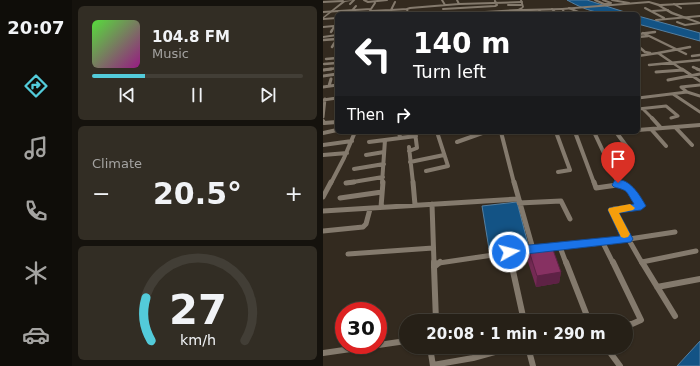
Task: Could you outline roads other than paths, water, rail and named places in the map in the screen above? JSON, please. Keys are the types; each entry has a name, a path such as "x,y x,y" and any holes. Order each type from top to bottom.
{"street":[{"path":"323,4 329,1 355,0"},
{"path":"350,4 355,0"},
{"path":"364,0 368,2 387,0"},
{"path":"442,0 445,5"},
{"path":"595,0 606,5 629,3"},
{"path":"603,0 613,4"},
{"path":"612,0 629,3"},
{"path":"323,18 343,1"},
{"path":"443,9 495,6 497,5 495,1"},
{"path":"616,1 625,1"},
{"path":"482,12 577,8 648,1 700,23"},
{"path":"391,10 395,2"},
{"path":"323,12 407,9 440,6 458,2 522,2"},
{"path":"508,5 522,2"},
{"path":"516,12 520,10 522,2"},
{"path":"371,10 375,3"},
{"path":"659,5 700,3"},
{"path":"674,4 681,8"},
{"path":"351,10 356,6"},
{"path":"440,6 444,12"},
{"path":"562,8 565,12"},
{"path":"569,8 578,12"},
{"path":"645,8 664,18"},
{"path":"552,9 555,12"},
{"path":"651,11 668,10"},
{"path":"656,20 700,16"},
{"path":"323,18 335,18"},
{"path":"677,22 685,25"},
{"path":"680,26 700,23"},
{"path":"323,27 334,26 332,30 335,29"},
{"path":"640,34 655,32"},
{"path":"643,33 686,54"},
{"path":"323,36 335,35"},
{"path":"640,37 648,36"},
{"path":"323,40 335,39"},
{"path":"332,47 335,42"},
{"path":"640,48 645,52 658,53 690,47"},
{"path":"640,56 651,53"},
{"path":"658,53 700,81"},
{"path":"699,60 693,56 700,55"},
{"path":"326,59 335,58"},
{"path":"649,65 699,60"},
{"path":"323,64 335,63"},
{"path":"693,66 700,70"},
{"path":"323,70 335,68"},
{"path":"656,72 683,70"},
{"path":"323,76 335,74"},
{"path":"667,80 700,74"},
{"path":"329,86 331,78"},
{"path":"323,87 335,85"},
{"path":"700,85 681,87 687,92 700,96"},
{"path":"640,98 687,92"},
{"path":"673,94 700,112"},
{"path":"323,117 324,100 335,98"},
{"path":"643,109 672,105"},
{"path":"666,106 678,116 671,118"},
{"path":"643,109 661,128"},
{"path":"323,121 324,123 335,122"},
{"path":"640,130 699,126"},
{"path":"675,127 692,145"},
{"path":"651,129 666,146"},
{"path":"323,133 335,130"},
{"path":"323,197 347,153 354,134"},
{"path":"399,134 400,138"},
{"path":"369,142 400,138 416,134 417,148 409,149 415,205"},
{"path":"426,171 448,166 438,134"},
{"path":"457,142 474,138 481,134"},
{"path":"502,134 533,249"},
{"path":"557,134 570,170 558,172"},
{"path":"576,134 596,188 623,185 629,188 641,206 613,210 627,239 675,316"},
{"path":"595,134 618,183 617,185"},
{"path":"617,134 630,151"},
{"path":"381,207 385,140"},
{"path":"323,145 352,141"},
{"path":"366,155 384,152"},
{"path":"323,155 347,153"},
{"path":"410,162 444,155"},
{"path":"354,169 383,164"},
{"path":"346,183 383,177"},
{"path":"340,198 382,192"},
{"path":"323,211 432,204 561,201 570,218"},
{"path":"432,204 436,314"},
{"path":"323,231 363,227 366,224 369,209"},
{"path":"434,267 441,262 509,252 603,243 675,232"},
{"path":"603,243 641,320 633,324"},
{"path":"560,247 586,314"},
{"path":"348,254 433,248"},
{"path":"642,262 696,251"},
{"path":"509,252 522,314"},
{"path":"657,287 700,279"},
{"path":"323,353 399,342"},
{"path":"431,354 433,366 488,354"},
{"path":"530,354 533,366"},
{"path":"611,354 620,366"}],"water":[{"path":"567,0 587,0 625,12 591,11"},
{"path":"640,17 700,33 700,41 640,25"},
{"path":"517,202 528,244 489,249 482,206"},
{"path":"700,341 700,366 677,366"}]}
